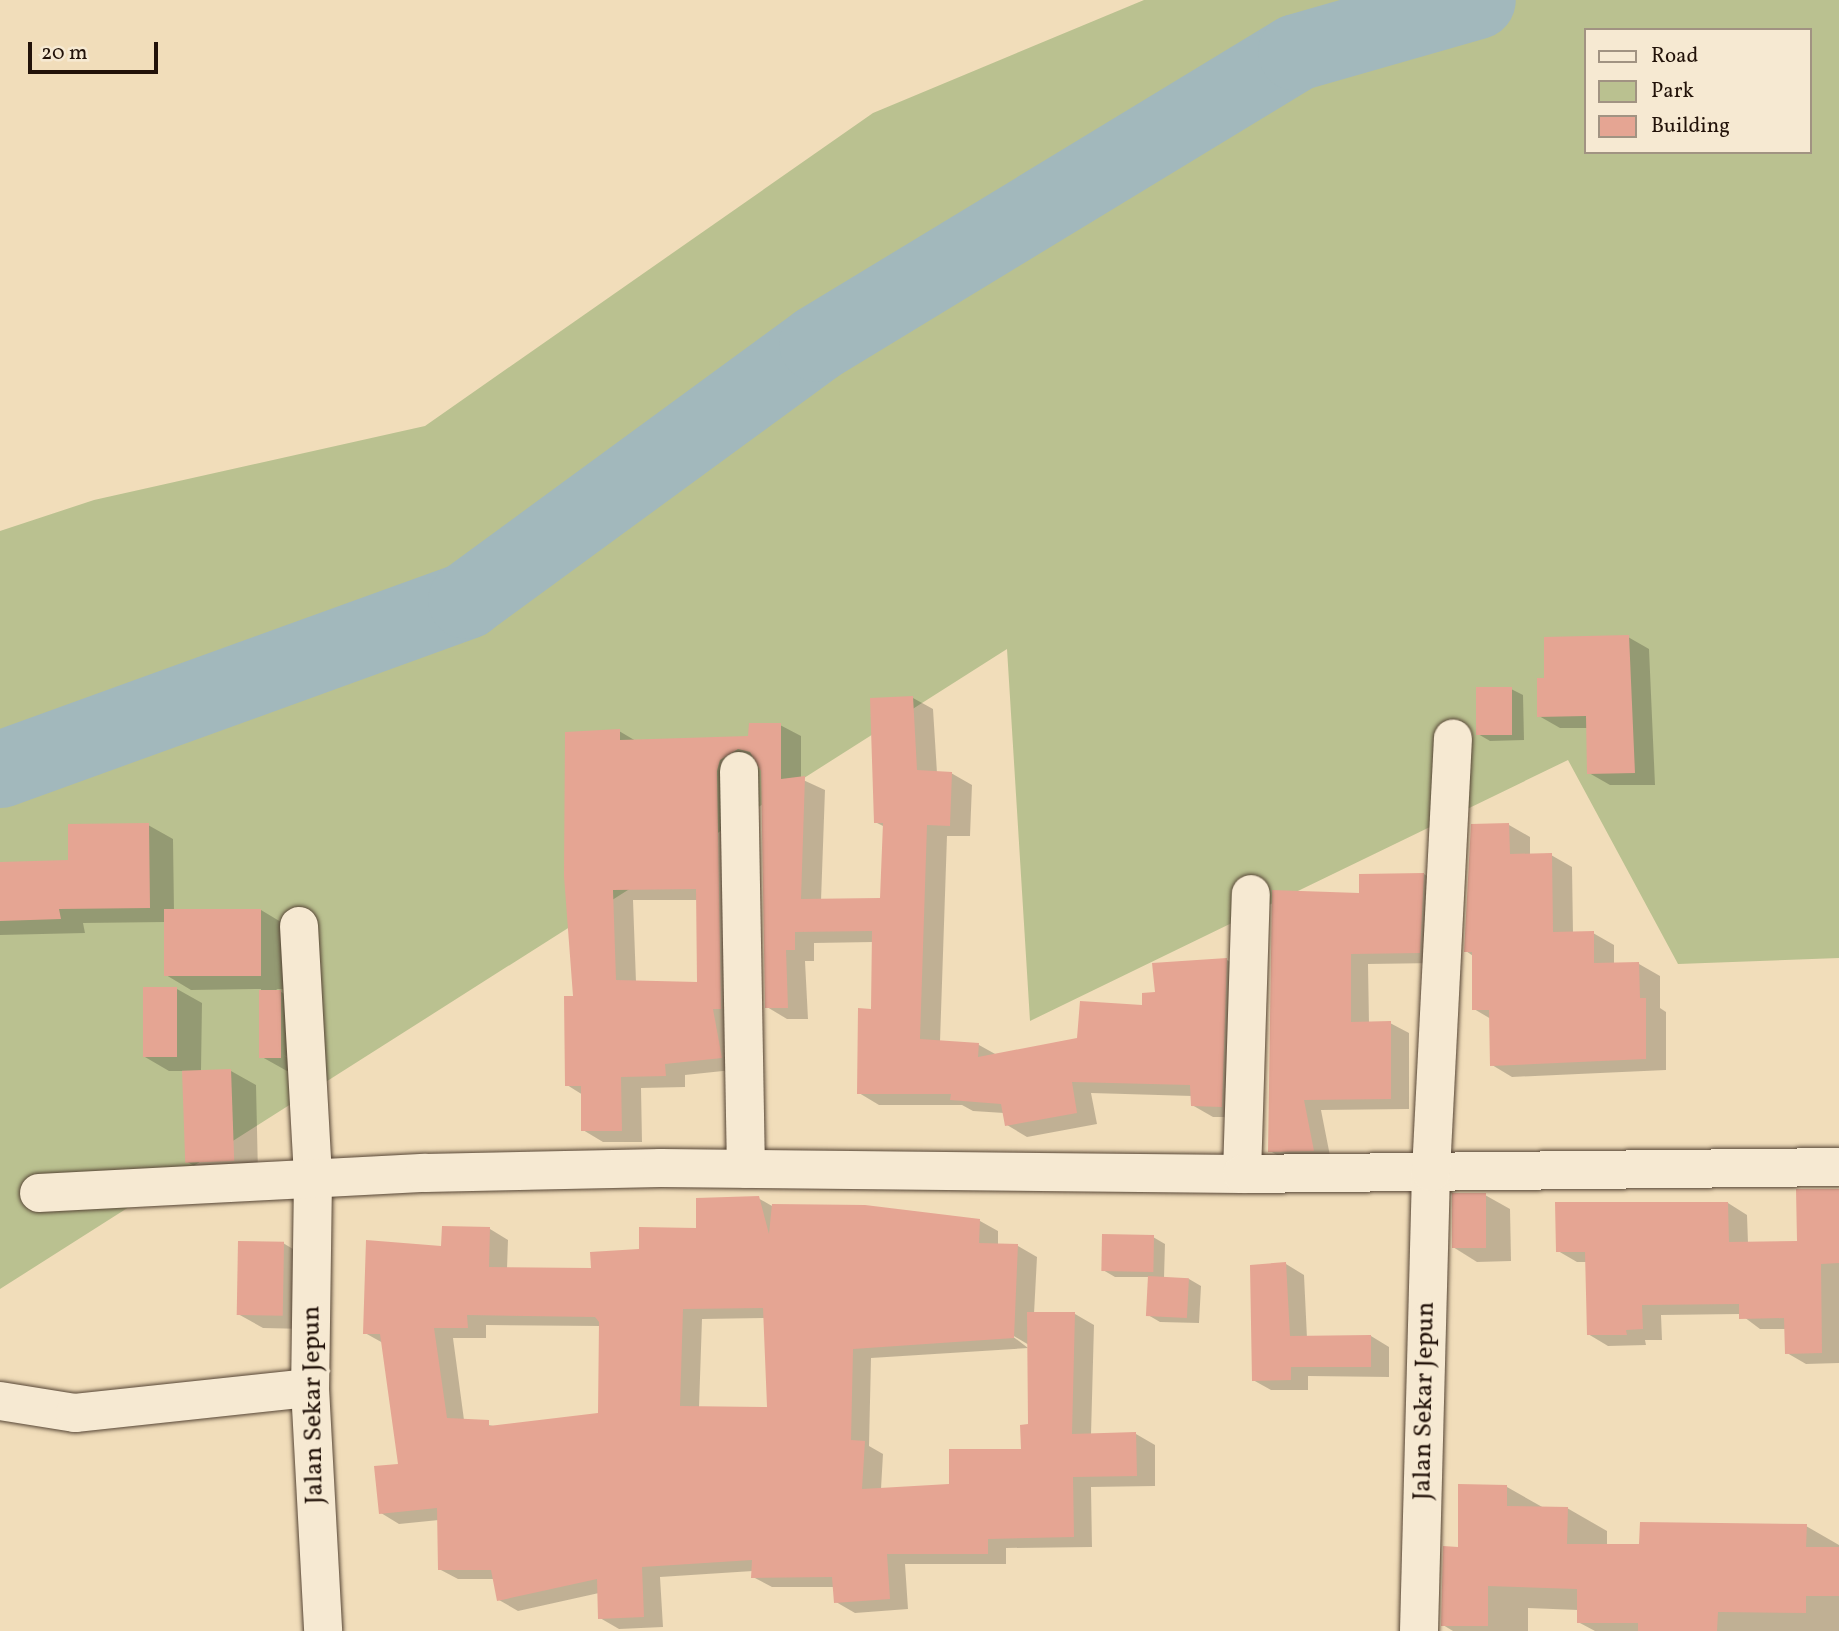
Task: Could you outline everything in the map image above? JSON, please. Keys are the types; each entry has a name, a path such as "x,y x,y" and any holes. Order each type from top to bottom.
{"street":[{"name":"Jalan Sekar Jepun","path":"1419,1631 1430,1172 1453,739"},
{"path":"739,771 746,1169"},
{"path":"1242,1174 1251,894"},
{"name":"Jalan Sekar Jepun","path":"299,926 313,1179 310,1388 323,1631"},
{"path":"39,1193 425,1172 746,1169 1242,1174 1839,1167"},
{"path":"0,1401 75,1413 310,1388"}],"green space":[{"path":"1144,0 1839,0 1839,958 1678,964 1568,760 1030,1021 1007,649 0,1289 0,531 94,500 425,426 873,113"}],"building":[{"path":"1629,635 1635,773 1587,774 1586,716 1537,717 1537,678 1544,678 1544,637"},
{"path":"1476,687 1512,687 1512,735 1476,735"},
{"path":"913,696 917,770 952,772 950,826 927,825 920,1039 979,1043 978,1057 1077,1038 1080,1001 1142,1005 1142,993 1155,992 1152,963 1227,958 1222,1107 1191,1106 1190,1085 1072,1082 1077,1113 1005,1126 1001,1104 950,1100 951,1094 857,1094 858,1008 871,1009 872,931 795,932 795,950 786,950 788,1008 765,1008 761,771 750,752 738,749 720,760 717,771 721,1009 713,1009 722,1058 665,1064 666,1076 621,1077 622,1131 581,1131 581,1086 565,1086 564,996 573,996 564,876 565,732 620,729 620,740 748,736 749,723 781,723 781,779 805,776 801,899 880,898 883,823 874,823 870,698","holes":["696,889 697,982 616,980 613,890"]},
{"path":"149,823 150,908 59,909 61,919 0,921 0,862 68,860 68,824"},
{"path":"1509,823 1510,854 1552,853 1553,932 1594,931 1594,963 1639,962 1640,998 1646,998 1646,1059 1490,1066 1489,1010 1472,1010 1472,952 1464,952 1471,824"},
{"path":"1424,873 1420,953 1351,954 1351,1022 1391,1021 1391,1099 1304,1100 1314,1151 1268,1152 1272,890 1359,893 1359,874"},
{"path":"164,909 261,909 261,976 164,976"},
{"path":"143,987 177,987 177,1057 143,1057"},
{"path":"259,990 281,990 281,1058 259,1058"},
{"path":"231,1069 234,1161 185,1163 182,1071"},
{"path":"1796,1189 1839,1189 1839,1263 1821,1264 1822,1353 1785,1354 1784,1318 1739,1319 1739,1304 1642,1305 1643,1329 1626,1330 1627,1335 1587,1335 1585,1252 1556,1252 1555,1202 1728,1202 1729,1242 1797,1241"},
{"path":"1452,1193 1486,1193 1486,1248 1452,1248"},
{"path":"759,1196 769,1234 772,1204 865,1205 980,1219 979,1243 1018,1244 1014,1338 853,1349 851,1440 865,1441 862,1489 949,1484 949,1449 1021,1449 1020,1425 1028,1424 1027,1312 1075,1312 1072,1434 1136,1432 1137,1476 1073,1477 1074,1537 988,1539 988,1554 887,1554 890,1599 834,1603 832,1577 751,1578 752,1560 642,1567 644,1617 598,1619 597,1579 497,1601 491,1570 438,1570 437,1508 379,1514 374,1466 398,1464 380,1334 363,1334 366,1240 441,1246 442,1226 490,1227 489,1267 591,1268 590,1252 639,1249 639,1227 696,1228 696,1198","holes":["763,1308 767,1407 680,1406 683,1309","467,1315 595,1317 599,1322 598,1413 489,1426 489,1420 447,1418 434,1328 468,1328"]},
{"path":"1102,1234 1154,1235 1153,1272 1101,1271"},
{"path":"238,1241 284,1242 283,1316 237,1315"},
{"path":"1286,1262 1290,1336 1371,1335 1371,1367 1291,1367 1291,1380 1252,1381 1250,1265"},
{"path":"1148,1276 1189,1278 1187,1318 1146,1316"},
{"path":"1458,1484 1507,1485 1507,1506 1568,1507 1567,1544 1639,1544 1640,1522 1807,1524 1806,1547 1839,1547 1839,1596 1806,1596 1806,1613 1718,1612 1717,1631 1638,1631 1638,1623 1577,1623 1577,1589 1488,1586 1488,1626 1441,1626 1443,1546 1458,1547"}],"waterway":[{"path":"0,769 466,600 817,343 1296,52 1477,0"}]}
